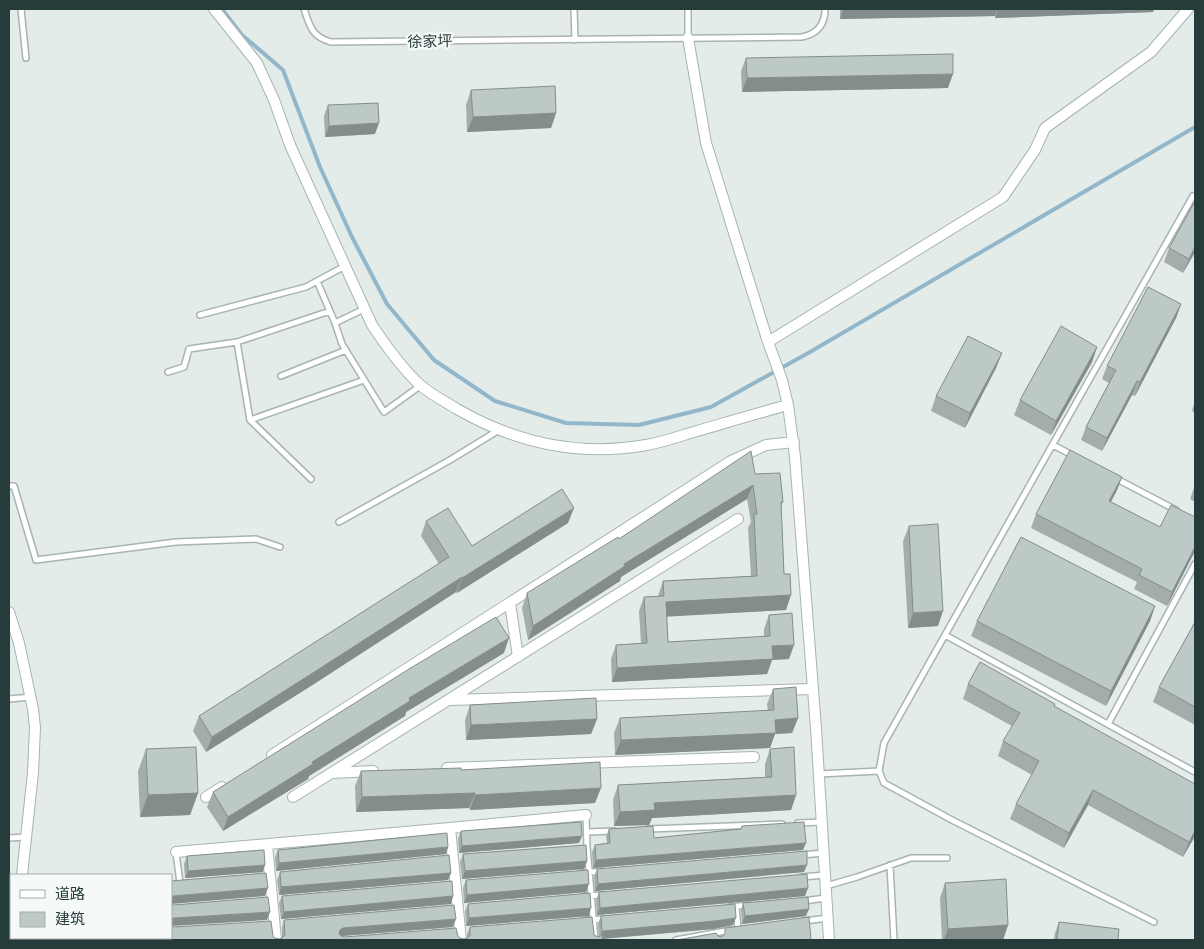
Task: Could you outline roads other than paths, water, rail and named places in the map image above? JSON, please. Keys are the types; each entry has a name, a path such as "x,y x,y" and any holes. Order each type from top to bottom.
{"street":[{"path":"214,9 257,63 274,100 290,145 372,324 406,371 421,386 440,399 499,430 533,441 582,449 626,448 647,445 788,404"},
{"path":"768,342 1003,197 1036,150 1045,128 1151,52 1188,9"},
{"path":"688,38 706,143 772,355 782,380 794,442 819,774 829,940"},
{"path":"264,760 731,461 766,445 794,442"},
{"path":"293,797 738,519"},
{"path":"510,602 518,657"},
{"path":"9,612 19,642 33,710 33,773 22,874"},
{"path":"448,700 813,689"},
{"path":"440,769 754,757"},
{"path":"332,773 381,771"},
{"path":"206,797 231,781"},
{"path":"176,852 586,815"},
{"path":"450,828 460,933"},
{"path":"267,845 276,940"}],"lane":[{"path":"21,9 26,58"},
{"name":"徐家坪","path":"304,9 310,28 322,40 330,42 802,37 816,32 821,26 825,9"},
{"path":"574,9 575,40"},
{"path":"688,9 688,38"},
{"path":"1154,922 952,820 884,783 879,771 884,743 1193,196"},
{"path":"200,315 306,287 346,265"},
{"path":"317,281 342,344 384,412 421,386"},
{"path":"335,323 364,308"},
{"path":"168,372 184,367 189,349 237,342 330,312"},
{"path":"237,342 250,420 311,479"},
{"path":"282,376 346,350"},
{"path":"250,420 364,380"},
{"path":"339,522 450,460 499,430"},
{"path":"1052,445 1078,458"},
{"path":"1111,476 1178,511"},
{"path":"9,486 14,486 36,560 176,542 256,539 280,547"},
{"path":"1108,724 1195,564"},
{"path":"946,635 1195,772"},
{"path":"9,700 31,697"},
{"path":"819,774 879,771"},
{"path":"586,815 595,940"},
{"path":"645,830 822,822"},
{"path":"586,832 616,831"},
{"path":"9,838 26,837"},
{"path":"578,848 587,848"},
{"path":"176,852 180,883"},
{"path":"795,856 824,853"},
{"path":"826,886 911,858 947,858"},
{"path":"890,865 894,940"},
{"path":"580,873 609,871"},
{"path":"796,878 825,875"},
{"path":"172,884 189,883"},
{"path":"582,897 611,894"},
{"path":"800,901 827,898"},
{"path":"726,908 754,905"},
{"path":"736,907 738,929"},
{"path":"584,921 612,918"},
{"path":"801,921 828,918"},
{"path":"676,940 747,928"},
{"path":"718,932 718,940"}],"waterway":[{"path":"222,9 242,35 283,70 320,167 352,237 387,304 434,360 495,401 566,423 639,425 711,407 810,352 1195,127"}]}
